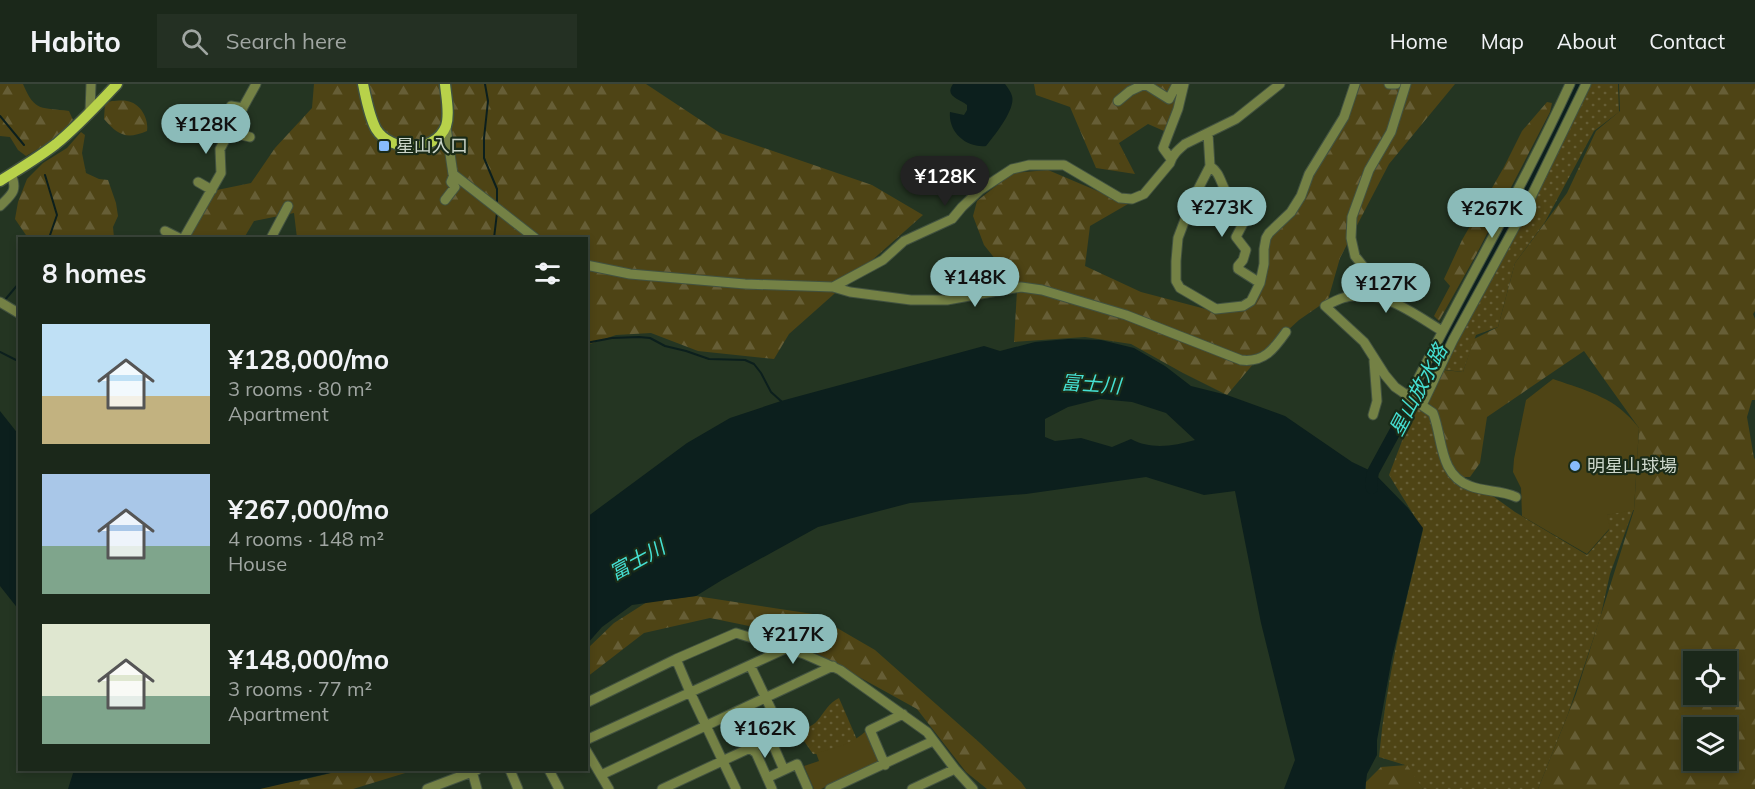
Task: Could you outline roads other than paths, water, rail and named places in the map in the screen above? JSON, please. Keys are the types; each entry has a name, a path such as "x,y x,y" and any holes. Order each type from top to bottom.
{"main road":[{"path":"0,181 55,144 117,84"},
{"path":"363,84 375,128 383,138 399,146 412,147 431,142 446,127 445,84"}],"street":[{"path":"90,112 91,84"},
{"path":"185,237 225,172 220,149 256,84"},
{"path":"1118,101 1130,91 1145,84 1169,99 1177,84"},
{"path":"1171,159 1163,148 1178,109 1184,84"},
{"path":"833,287 882,260 904,241 952,219 980,190 1012,169 1029,165 1064,165 1120,198 1132,199 1143,194 1185,144 1236,119 1280,84"},
{"path":"1208,133 1210,166 1192,201 1179,238 1176,281 1180,288 1216,309 1243,306 1251,301 1260,283 1266,238 1291,212 1301,196 1309,174 1344,117 1355,84"},
{"path":"1389,84 1396,84"},
{"path":"1385,300 1382,290 1355,256 1351,238 1352,218 1369,170 1391,132 1406,84"},
{"path":"1408,397 1517,191 1570,84"},
{"path":"1422,405 1453,340 1530,199 1586,84"},
{"path":"231,106 243,108"},
{"path":"231,127 242,135 250,137"},
{"path":"445,200 455,187 452,182 454,175 446,127"},
{"path":"1210,166 1216,170 1232,198 1247,209 1248,216 1236,237 1246,250 1238,269 1260,283"},
{"path":"0,206 14,192 15,186 11,174"},
{"path":"454,175 534,237"},
{"path":"198,182 212,190"},
{"path":"1517,191 1530,199"},
{"path":"272,237 288,206"},
{"path":"165,231 177,237"},
{"path":"588,266 630,274 745,284 833,287 850,292 911,300 947,300 1020,287 1042,290 1126,315 1248,361 1271,353 1286,332"},
{"path":"1442,331 1391,301 1370,296 1347,297 1325,306 1364,342 1395,387 1433,413 1446,464 1452,474 1470,486 1508,493 1516,497"},
{"path":"3,304 18,313"},
{"path":"1372,415 1377,401 1374,358"},
{"path":"588,702 735,633 833,666 927,732 973,789"},
{"path":"588,739 785,649"},
{"path":"676,659 736,789"},
{"path":"750,665 782,732 756,745 752,750"},
{"path":"601,775 833,666"},
{"path":"885,765 870,729 903,714"},
{"path":"770,738 784,770"},
{"path":"830,789 933,741"},
{"path":"662,789 748,749 756,753 772,789"},
{"path":"588,753 609,789"},
{"path":"767,778 797,764 808,789"},
{"path":"912,789 955,769"},
{"path":"427,789 472,771"},
{"path":"475,771 477,789"},
{"path":"510,771 519,789"},
{"path":"550,771 559,789"}],"water":[{"path":"953,84 1005,84 1010,92 1011,108 986,146 965,141 955,132 950,112 964,115 967,105 950,92"},
{"name":"富士川","path":"1068,339 1101,340 1134,348 1165,366 1191,386 1227,395 1285,416 1352,462 1373,472 1408,508 1423,528 1392,658 1377,740 1377,755 1367,774 1365,789 1284,789 1295,760 1261,623 1235,491 1204,495 1146,477 1026,494 910,503 818,527 696,596 632,605 602,627 588,643 588,516 687,443 730,418 781,401 984,346 1000,351 1035,342","holes":["1100,399 1132,402 1166,413 1195,440 1155,446 1131,439 1112,447 1081,438 1055,441 1045,437 1045,419 1068,407"]},
{"path":"0,411 18,434 18,609 0,586"},
{"path":"74,771 339,771 260,789 68,789"}],"waterway":[{"path":"485,84 488,101 484,158 497,189 497,204"},
{"name":"星山放水路","path":"1372,488 1373,472 1524,195 1578,84"},
{"path":"0,116 24,145"},
{"path":"45,175 57,215 49,237"},
{"path":"494,237 497,213"},
{"path":"4,301 18,284"},
{"path":"588,343 612,338 650,338 665,346 709,359 745,360 754,364 771,392 781,401"},
{"path":"0,352 18,361"}],"place":[{"name":"星山入口","path":"384,146"},
{"name":"明星山球場","path":"1575,466"}]}
